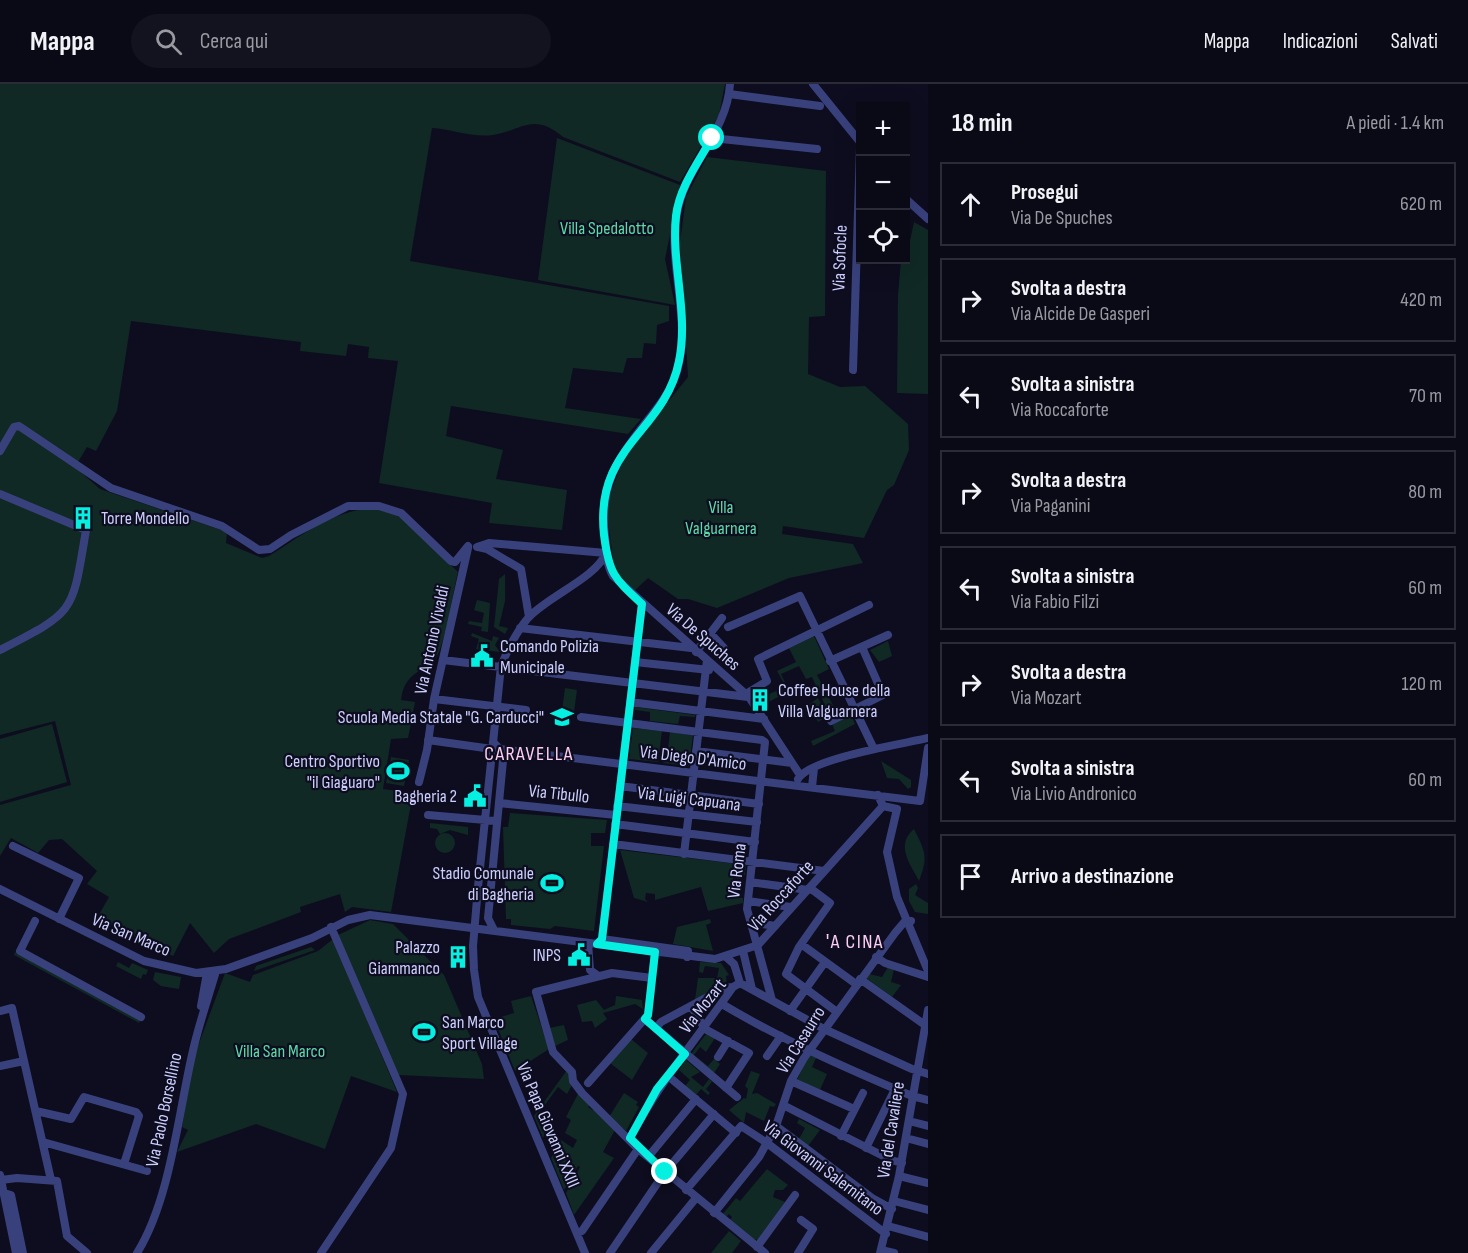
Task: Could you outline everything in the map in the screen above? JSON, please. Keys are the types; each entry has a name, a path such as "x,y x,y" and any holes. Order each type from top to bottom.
{"street":[{"name":"Via De Spuches","path":"730,84 724,116 683,191 676,216 682,332 678,369 670,390 626,448 605,491 603,503 606,553 611,572 642,604 748,695 800,775"},
{"path":"813,84 856,136"},
{"path":"729,94 820,106"},
{"path":"712,138 817,149"},
{"name":"Via Sofocle","path":"853,370 861,156"},
{"path":"910,203 928,219"},
{"path":"0,451 14,427 19,426 111,488 222,526 245,543 263,551 312,523 351,505 384,506 396,510 455,562 472,547 489,543 606,553"},
{"path":"0,494 86,530 77,586 67,609 54,621 0,650"},
{"path":"472,547 487,549 520,569 529,617"},
{"name":"Via Antonio Vivaldi","path":"419,782 434,699 472,547"},
{"name":"Via Papa Giovanni XXIII","path":"585,1253 478,997 474,970 479,874 501,666 520,628 529,617 597,566 606,553"},
{"path":"597,566 611,572"},
{"path":"729,627 800,596 873,747"},
{"path":"597,975 591,970 613,844 642,604"},
{"path":"443,660 748,695 767,681 758,659 868,605"},
{"path":"520,628 693,650 722,618"},
{"path":"710,633 724,648"},
{"path":"831,661 888,635"},
{"path":"831,721 883,695 862,647"},
{"path":"684,854 707,660"},
{"path":"635,662 706,671 717,669"},
{"path":"434,699 526,710"},
{"path":"630,702 764,719"},
{"path":"581,717 699,731"},
{"name":"Via Roma","path":"699,731 765,742 748,901 751,922 772,1000"},
{"path":"428,740 504,750 489,914 489,923 495,930"},
{"path":"795,785 800,775 814,768 873,747 884,749 928,742 927,765"},
{"path":"493,747 503,765"},
{"name":"Via Diego D'Amico","path":"504,750 920,801 927,765"},
{"path":"696,751 792,763"},
{"path":"812,787 814,768"},
{"path":"620,786 759,804"},
{"path":"878,795 883,806 897,809"},
{"path":"906,799 897,809 887,852 897,897 928,972"},
{"name":"Via Tibullo","path":"499,803 755,842"},
{"name":"Via Luigi Capuana","path":"617,806 758,822"},
{"name":"Via Roccaforte","path":"392,917 596,942 687,957 726,957 758,945 883,806"},
{"path":"428,815 497,821"},
{"path":"613,844 824,871"},
{"path":"13,846 79,878 59,919"},
{"path":"479,874 492,876"},
{"path":"750,882 809,889 830,903 801,944 786,974 837,1012"},
{"name":"Via San Marco","path":"0,889 38,915 59,919 144,961 178,970 207,973 312,938 331,927 360,916 392,917"},
{"path":"748,901 792,907"},
{"path":"477,928 489,914"},
{"path":"38,915 20,951 141,1017"},
{"name":"Via Casaurro","path":"714,1213 753,1166 767,1143 776,1126 791,1081 810,1050 876,957 908,920"},
{"path":"751,922 775,926"},
{"path":"321,1253 391,1148 403,1094 331,927"},
{"path":"801,944 825,962 925,1025"},
{"path":"588,1083 648,1015 658,951"},
{"path":"743,951 752,989"},
{"path":"726,957 734,964 737,985"},
{"path":"876,957 885,963 928,972"},
{"path":"790,1011 825,962"},
{"name":"Via Paolo Borsellino","path":"138,1253 151,1228 199,1022 216,971"},
{"path":"199,1022 207,973"},
{"path":"652,978 612,973 536,992 553,1052 572,1072 573,1081 582,1093 610,1122 630,1138 638,1149 765,1253"},
{"path":"656,1028 661,1022 724,988 737,985 752,989 824,1029 916,1071 928,1074"},
{"name":"Via Mozart","path":"630,1138 668,1076 737,985"},
{"path":"722,1004 810,1050 895,1089 928,1100"},
{"path":"691,1006 705,1029 749,1053 726,1088"},
{"path":"0,1011 12,1008 51,1180"},
{"name":"Via del Cavaliere","path":"881,1251 902,1163 928,1010"},
{"path":"645,1019 737,1097"},
{"path":"767,1056 781,1036"},
{"path":"718,1057 728,1041"},
{"path":"0,1065 24,1061"},
{"name":"Via Giovanni Salernitano","path":"668,1076 714,1114 739,1130 767,1143 887,1230"},
{"path":"791,1081 854,1108"},
{"path":"866,1148 895,1089"},
{"path":"841,1136 863,1092"},
{"path":"36,1111 71,1119 80,1098 84,1096 136,1112 139,1116 124,1164"},
{"path":"648,1157 696,1099"},
{"path":"783,1105 841,1136 902,1163"},
{"path":"610,1253 665,1172 714,1114"},
{"path":"909,1121 928,1126"},
{"path":"776,1126 872,1198 893,1205 928,1210"},
{"path":"686,1190 739,1130"},
{"path":"906,1138 928,1144"},
{"path":"43,1142 147,1171"},
{"path":"576,1233 582,1231 638,1149"},
{"path":"899,1176 928,1183"},
{"path":"16,1253 1,1178 57,1180 67,1238 87,1253"},
{"path":"4,1193 11,1195 23,1253"},
{"path":"758,1247 795,1195"},
{"path":"651,1253 696,1198"},
{"path":"798,1253 813,1229 801,1220"},
{"path":"887,1230 928,1237"},
{"path":"881,1251 894,1253"}],"green space":[{"path":"0,84 725,84 719,115 680,182 563,137 544,125 528,125 486,136 432,128 410,261 669,306 669,321 657,325 656,344 644,343 642,358 627,358 623,373 573,368 565,408 641,419 628,434 451,406 446,436 503,450 496,479 567,490 562,530 489,523 492,503 379,483 398,361 368,358 369,347 348,344 346,356 300,351 301,342 131,321 117,411 96,451 87,447 75,467 100,489 227,532 226,543 262,558 332,518 366,509 383,510 408,522 458,572 447,626 438,654 429,665 412,676 403,690 401,700 415,702 408,738 391,739 383,789 413,793 391,912 352,907 345,912 340,894 300,907 301,912 229,939 214,953 190,923 173,956 97,918 109,897 87,884 97,871 62,839 49,840 38,853 11,838 0,856 0,805 71,785 55,721 0,735"},
{"name":"Villa Spedalotto","path":"557,138 680,185 665,259 675,305 538,280"},
{"name":"Villa Valguarnera","path":"707,157 826,171 825,316 809,317 808,374 840,387 865,386 908,424 909,450 894,485 887,490 864,538 783,526 782,534 853,544 863,563 789,578 717,608 688,599 678,599 648,578 633,592 619,577 614,566 606,504 625,456 688,377 680,243 686,197"},
{"path":"914,222 928,230 928,394 897,393 898,295 901,264 910,264 910,241"},
{"path":"505,574 505,601 499,626 508,628 505,634 494,627 499,579"},
{"path":"477,600 490,603 488,632 481,631 482,627 468,624 469,621 482,623 484,613 474,610"},
{"path":"472,633 492,641 493,636 499,638 495,645 500,652 476,649 479,639 471,636"},
{"path":"814,636 829,669 817,675 837,713 830,716 812,677 806,679 799,666 781,674 789,691 765,704 755,693 765,688 769,694 786,687 777,671 796,662 789,648"},
{"path":"888,641 892,656 879,662 870,650"},
{"path":"565,688 577,690 574,712 562,710"},
{"path":"818,698 828,716 818,722 808,705"},
{"path":"635,707 695,715 695,717 680,716 678,724 650,721 650,712 635,710"},
{"path":"851,715 855,724 813,746 811,741 835,731 832,724"},
{"path":"52,724 67,782 0,802 0,739"},
{"path":"633,728 662,731 658,762 629,759"},
{"path":"670,732 693,735 689,766 663,763 664,756 670,758 674,749 668,749"},
{"name":"Centro Sportivo \"il Giaguaro\"","path":"391,757 409,760 404,786 386,783"},
{"path":"881,761 911,780 911,787 908,789 899,779 887,778"},
{"name":"Stadio Comunale di Bagheria","path":"510,813 607,820 605,833 591,833 591,846 604,846 594,931 555,926 550,929 511,925 511,919 506,919 503,827 508,827"},
{"path":"430,823 468,827 468,835 450,830 440,834 437,829 430,828"},
{"path":"914,829 925,860 919,881 908,861 905,848 908,835"},
{"path":"445,833 452,836 455,843 452,850 445,853 438,850 435,843 438,836"},
{"path":"620,850 746,865 745,875 741,875 740,879 733,878 735,887 732,888 732,897 743,898 743,903 708,911 701,887 655,900 655,894 646,893 645,899 648,902 634,898"},
{"path":"916,884 918,888 915,895 928,903 928,914 915,912 909,901 909,889"},
{"path":"710,919 711,923 706,925 713,951 673,944 677,927"},
{"path":"370,920 393,924 444,975 482,1064 484,1079 399,1075 338,935"},
{"name":"Villa San Marco","path":"333,939 397,1092 351,1076 325,1149 256,1124 177,1152 188,1130 182,1127 194,1057 225,973 250,982 253,975 318,951"},
{"path":"311,947 315,950 254,971 256,966"},
{"path":"15,952 141,1020 139,1023 14,955"},
{"path":"118,962 129,968 132,963 148,970 141,979 116,966"},
{"path":"700,962 721,963 729,975 726,976 727,986 695,1000 698,978 717,978 719,968 705,966 703,973 699,972"},
{"path":"888,967 894,969 891,982 901,985 892,997 866,978 869,974 882,977"},
{"path":"155,972 181,977 179,989 161,986 153,980"},
{"path":"531,996 549,1049 515,1071 494,1019 514,1013 511,1001"},
{"path":"616,996 642,1000 643,1009 635,1004 603,1013 607,1019 595,1028 592,1021 582,1022 577,1005 596,1000 604,1010 615,1005"},
{"path":"564,1025 568,1040 553,1047 549,1028"},
{"path":"706,1034 715,1038 706,1052 700,1047 694,1055 708,1066 714,1059 720,1064 714,1073 691,1054"},
{"path":"631,1039 648,1053 632,1080 610,1063"},
{"path":"809,1055 816,1058 812,1067 827,1074 820,1090 797,1080"},
{"path":"686,1060 700,1072 691,1077 703,1087 709,1079 712,1082 706,1089 710,1093 708,1095 701,1089 696,1095 685,1086 690,1080 679,1070"},
{"path":"567,1070 572,1085 567,1094 558,1087 539,1113 542,1120 550,1125 543,1138 534,1116"},
{"path":"751,1071 760,1074 752,1094 757,1093 776,1104 774,1107 770,1106 764,1121 746,1112 744,1123 729,1110 744,1098 746,1099 748,1089 745,1086"},
{"path":"579,1092 591,1104 588,1107 593,1110 594,1108 615,1130 603,1152 614,1158 574,1215 566,1193 580,1167 578,1166 564,1190 551,1158 561,1140 573,1148 577,1140 565,1133 571,1120 566,1117"},
{"path":"624,1093 638,1102 636,1105 639,1107 626,1131 609,1117"},
{"path":"799,1119 820,1130 808,1146 799,1139 805,1128 797,1123"},
{"path":"767,1169 788,1185 783,1190 775,1190 773,1197 785,1202 759,1240 753,1239 729,1221 732,1217 729,1214 725,1218 722,1215 736,1198 740,1201"},
{"path":"729,1231 741,1241 732,1253 711,1253"}],"place":[{"name":"Torre Mondello","path":"83,518"},
{"name":"Comando Polizia Municipale","path":"482,656"},
{"name":"Coffee House della Villa Valguarnera","path":"760,700"},
{"name":"Scuola Media Statale \"G. Carducci\"","path":"562,717"},
{"name":"Centro Sportivo \"il Giaguaro\"","path":"398,771"},
{"name":"Bagheria 2","path":"475,796"},
{"name":"Stadio Comunale di Bagheria","path":"552,883"},
{"name":"INPS","path":"579,955"},
{"name":"Palazzo Giammanco","path":"458,957"},
{"name":"San Marco Sport Village","path":"424,1032"}],"district":[{"name":"CARAVELLA","path":"529,754"},
{"name":"'A CINA","path":"855,942"}],"route":[{"path":"665,1172 638,1149 630,1138 657,1089 685,1054 645,1019 648,1015 655,952 597,944 602,939 642,604 621,585 611,572 606,553 603,503 614,469 626,448 670,390 678,369 682,332 676,216 683,191 712,138"}]}
